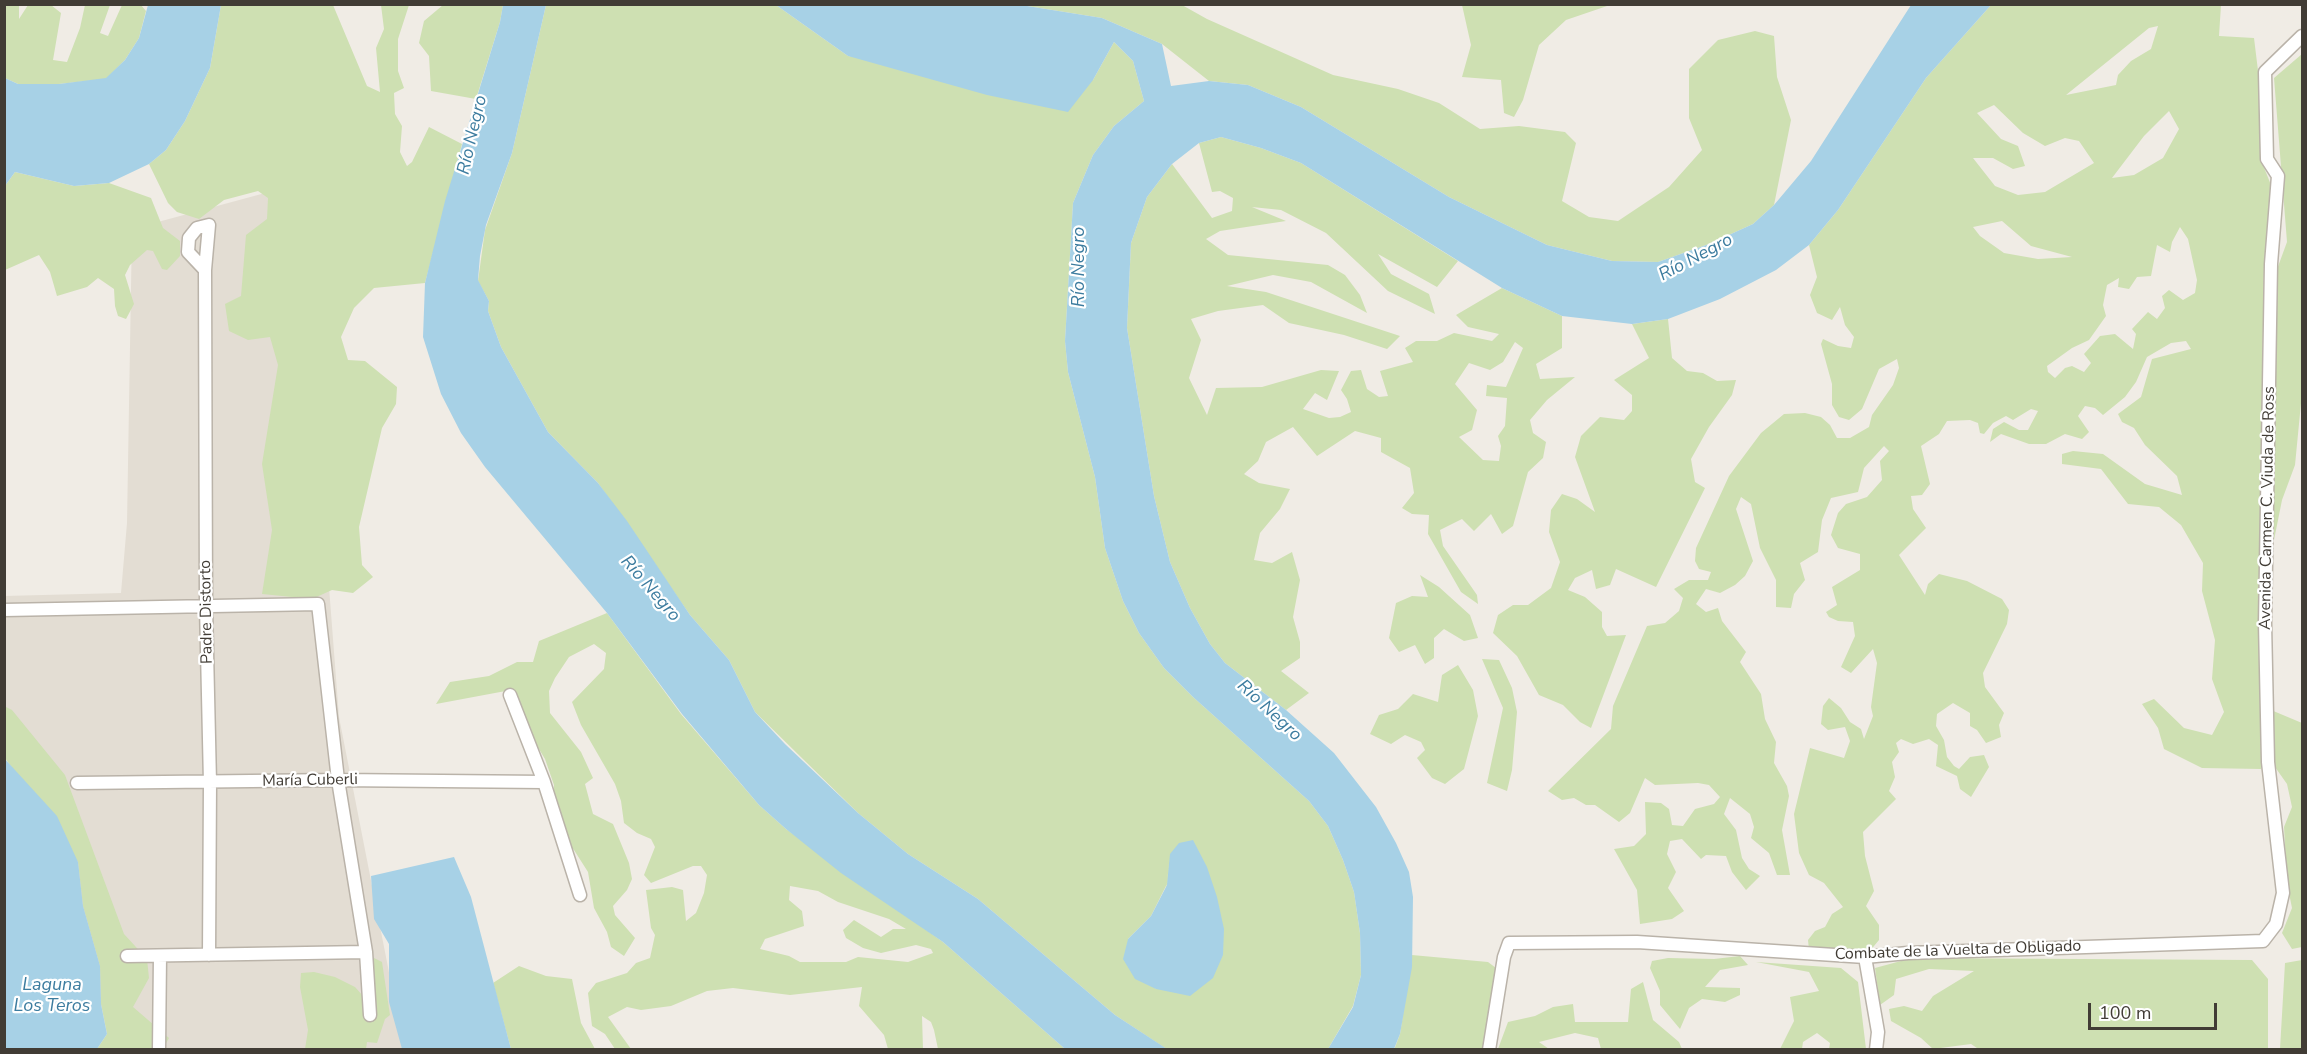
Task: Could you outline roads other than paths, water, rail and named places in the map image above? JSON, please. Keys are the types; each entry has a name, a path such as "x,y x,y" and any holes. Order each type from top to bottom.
{"street":[{"name":"Avenida Carmen C. Viuda de Ross","path":"2263,941 2276,924 2283,893 2268,762 2265,623 2271,264 2278,176 2267,159 2265,72 2302,36"},
{"name":"Padre Distorto","path":"205,270 206,606 210,783 209,955"},
{"path":"4,610 318,604 338,780 366,952 370,1015"},
{"path":"510,695 544,782 580,895"},
{"name":"María Cuberli","path":"77,783 338,780 544,782"},
{"name":"Combate de la Vuelta de Obligado","path":"1489,1050 1504,957 1509,943 1637,942 1865,957 2263,941"},
{"path":"127,956 366,952"},
{"path":"159,1050 160,956"},
{"path":"1865,957 1878,1032 1876,1050"}],"water":[{"path":"148,5 221,5 210,68 185,121 166,150 149,164 109,183 74,186 15,172 5,186 5,78 18,84 59,84 106,78 125,60 139,38"},
{"name":"Río Negro","path":"503,5 546,5 512,153 486,225 478,280 489,301 488,311 501,347 548,432 598,483 627,521 690,615 729,660 755,712 785,744 858,813 908,854 978,899 1115,1015 1167,1049 1065,1049 943,942 841,873 786,829 759,805 682,714 607,613 485,467 461,433 441,394 423,337 425,283 445,201 500,22"},
{"name":"Río Negro","path":"776,5 1021,5 1102,18 1162,44 1171,86 1209,81 1248,85 1301,107 1449,197 1547,245 1612,261 1658,262 1709,244 1753,224 1774,205 1811,161 1911,5 1991,5 1926,78 1838,210 1809,245 1776,270 1720,299 1668,319 1632,324 1562,316 1502,288 1301,163 1261,148 1221,137 1199,143 1172,164 1147,197 1131,243 1127,328 1154,496 1170,562 1190,608 1210,644 1225,663 1286,710 1334,753 1376,807 1396,843 1409,872 1413,897 1412,967 1400,1034 1394,1049 1328,1049 1353,1007 1361,975 1360,933 1354,892 1328,826 1309,801 1164,668 1139,633 1123,601 1105,548 1095,477 1068,372 1065,341 1073,203 1093,155 1114,126 1144,101 1133,61 1114,42 1093,80 1068,112 987,95 848,56"},
{"name":"Laguna Los Teros","path":"4,758 57,816 78,862 83,906 100,966 101,1004 107,1034 97,1049 5,1049"},
{"path":"1193,840 1207,867 1224,929 1223,955 1213,978 1190,996 1156,989 1135,979 1123,959 1128,939 1151,916 1167,885 1170,854 1179,843"},
{"path":"454,857 471,897 511,1049 402,1049 389,1002 389,944 374,919 371,876"}]}
